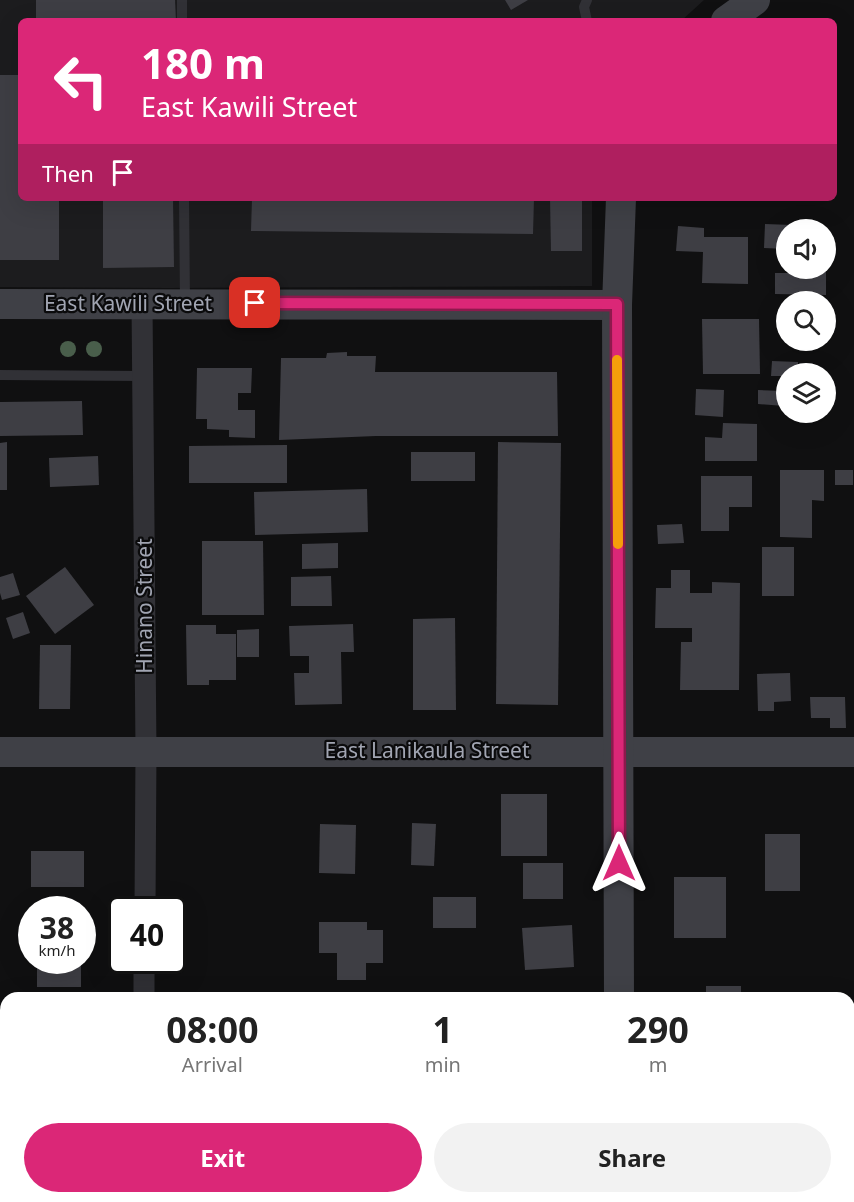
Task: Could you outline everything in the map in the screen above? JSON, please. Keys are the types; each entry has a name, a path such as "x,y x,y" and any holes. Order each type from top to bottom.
{"street":[{"path":"620,992 617,304 621,201"},
{"name":"Hinano Street","path":"142,303 145,896"},
{"name":"East Kawili Street","path":"0,304 617,304"},
{"name":"East Lanikaula Street","path":"0,752 854,752"},
{"path":"144,974 144,992"}],"lane":[{"path":"182,0 182,18"},
{"path":"586,18 584,7 587,0"},
{"path":"184,201 185,303"},
{"path":"0,375 143,376"}],"shaded area":[{"path":"0,0 704,0 684,18 18,18 18,201 592,201 592,286 0,287"}],"building":[{"path":"36,0 175,0 176,18 36,18"},
{"path":"505,0 528,0 511,10"},
{"path":"0,75 18,75 18,201 59,201 59,260 0,260"},
{"path":"103,201 173,201 174,267 103,268"},
{"path":"252,201 534,201 533,234 251,231"},
{"path":"550,201 582,201 582,251 551,251"},
{"path":"765,224 776,224 776,249 764,248"},
{"path":"678,226 704,228 704,237 748,237 748,284 702,283 703,252 676,251"},
{"path":"775,273 776,279 826,279 826,291 776,291 775,294"},
{"path":"702,319 759,319 760,374 703,374"},
{"path":"347,352 347,356 376,356 375,372 557,372 558,436 376,436 279,440 281,358 326,358 327,353"},
{"path":"772,361 798,362 776,363 776,376 771,376"},
{"path":"197,368 252,368 251,393 238,393 238,410 255,410 255,438 229,437 229,430 207,429 207,419 196,419"},
{"path":"696,389 724,390 723,417 695,415"},
{"path":"758,390 776,391 776,405 758,404"},
{"path":"82,401 83,435 0,436 0,402"},
{"path":"723,423 757,424 757,461 705,461 705,437 722,438"},
{"path":"7,442 7,490 0,490 0,443"},
{"path":"498,442 561,443 558,705 496,704"},
{"path":"287,445 287,483 189,483 189,446"},
{"path":"411,452 475,452 475,481 411,481"},
{"path":"98,456 99,485 50,487 49,458"},
{"path":"780,470 824,470 824,501 812,500 812,538 780,537"},
{"path":"835,470 853,470 853,485 835,485"},
{"path":"701,476 752,476 752,507 729,507 729,531 701,531"},
{"path":"367,489 368,532 255,535 254,492"},
{"path":"682,524 684,543 658,544 657,525"},
{"path":"202,541 263,541 264,615 202,615"},
{"path":"338,543 338,568 302,569 302,544"},
{"path":"762,547 794,547 794,596 762,596"},
{"path":"65,567 94,605 55,634 26,596"},
{"path":"671,570 690,570 690,593 712,593 712,582 740,583 739,690 680,690 681,642 692,642 692,628 655,628 656,588 671,588"},
{"path":"13,573 20,595 2,600 0,577"},
{"path":"331,576 332,606 291,606 291,577"},
{"path":"23,612 30,633 13,639 6,618"},
{"path":"455,618 456,710 413,710 413,619"},
{"path":"353,624 354,652 341,652 342,704 295,705 294,673 309,673 309,656 290,656 289,626"},
{"path":"186,625 216,625 216,634 236,634 236,680 209,680 209,685 187,685"},
{"path":"259,629 259,657 237,657 237,630"},
{"path":"40,645 71,645 70,709 39,709"},
{"path":"790,673 791,701 774,702 774,711 758,711 757,674"},
{"path":"810,697 845,697 846,728 830,728 830,718 811,718"},
{"path":"501,794 547,794 547,856 501,856"},
{"path":"412,823 436,824 434,866 411,865"},
{"path":"320,824 356,825 355,874 319,873"},
{"path":"765,834 800,834 800,891 765,891"},
{"path":"31,851 84,851 84,887 31,887"},
{"path":"523,863 563,863 563,899 523,899"},
{"path":"674,877 726,877 726,938 674,938"},
{"path":"433,897 476,897 476,928 433,928"},
{"path":"319,922 367,922 367,930 383,930 383,963 366,963 366,980 337,980 337,953 319,953"},
{"path":"572,925 574,967 525,970 522,928"},
{"path":"37,974 81,974 81,987 37,987"},
{"path":"706,986 741,986 741,992 706,992"}],"slow traffic":[{"path":"617,360 618,544"}],"route":[{"path":"255,303 617,304 619,863"}]}
